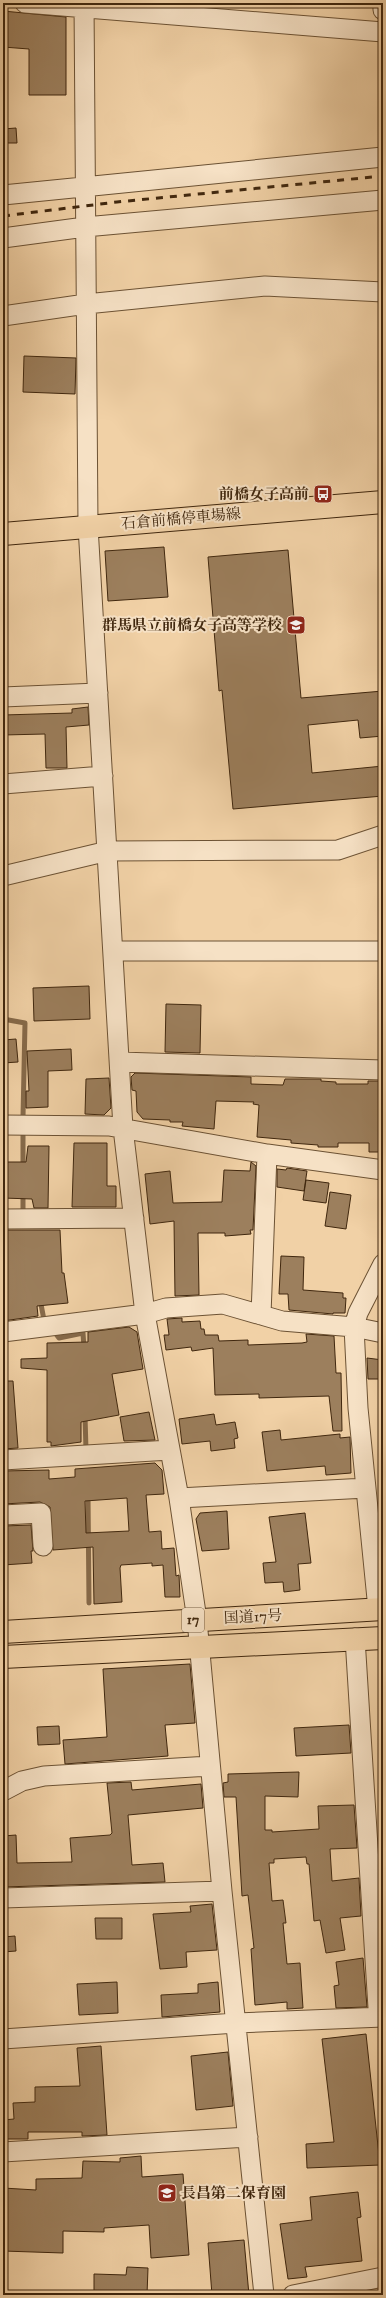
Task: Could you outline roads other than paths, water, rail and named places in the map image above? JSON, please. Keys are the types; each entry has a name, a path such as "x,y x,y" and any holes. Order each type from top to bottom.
{"main road":[{"name":"石倉前橋停車場線","path":"3,534 383,502"},
{"name":"国道17号","path":"3,1632 380,1609"},
{"name":"国道17号","path":"3,1657 355,1638 383,1638"}],"street":[{"path":"25,3 84,5 383,32"},
{"path":"382,3 383,10"},
{"path":"84,5 88,526 114,951 123,1128 145,1314 179,1498 197,1620 222,1891 264,2295"},
{"path":"3,195 383,157"},
{"path":"3,238 85,227 383,200"},
{"path":"3,316 86,304 265,286 383,292"},
{"path":"3,696 98,693"},
{"path":"3,784 103,776"},
{"path":"3,876 108,851 338,850 383,835"},
{"path":"114,951 383,951"},
{"path":"120,1062 383,1070"},
{"path":"3,1125 109,1126 268,1154 383,1170"},
{"path":"261,1315 268,1154"},
{"path":"3,1218 134,1218"},
{"path":"380,1609 358,1408 354,1327 358,1313 383,1264"},
{"path":"3,1332 145,1314 166,1308 223,1304 282,1321 354,1327 383,1333"},
{"path":"3,1460 170,1450"},
{"path":"179,1498 366,1488"},
{"path":"3,1515 42,1513 44,1546"},
{"path":"355,1638 378,2008 383,2014"},
{"path":"3,1791 22,1781 44,1776 210,1766"},
{"path":"3,1898 222,1891"},
{"path":"3,2039 236,2024 383,2018"},
{"path":"3,2152 248,2137"},
{"path":"293,2295 383,2277"}],"waterway":[{"path":"3,1019 25,1023 23,1117"},
{"path":"23,1136 23,1167"},
{"path":"23,1193 23,1209"},
{"path":"40,1299 44,1320"},
{"path":"56,1334 59,1338 83,1333 84,1348"},
{"path":"85,1416 86,1450"},
{"path":"88,1495 89,1603"}],"railway":[{"path":"3,216 117,202 383,176"}],"place":[{"name":"前橋女子高前","path":"323,494"},
{"name":"群馬県立前橋女子高等学校","path":"296,625"},
{"name":"長昌第二保育園","path":"167,2193"}]}
